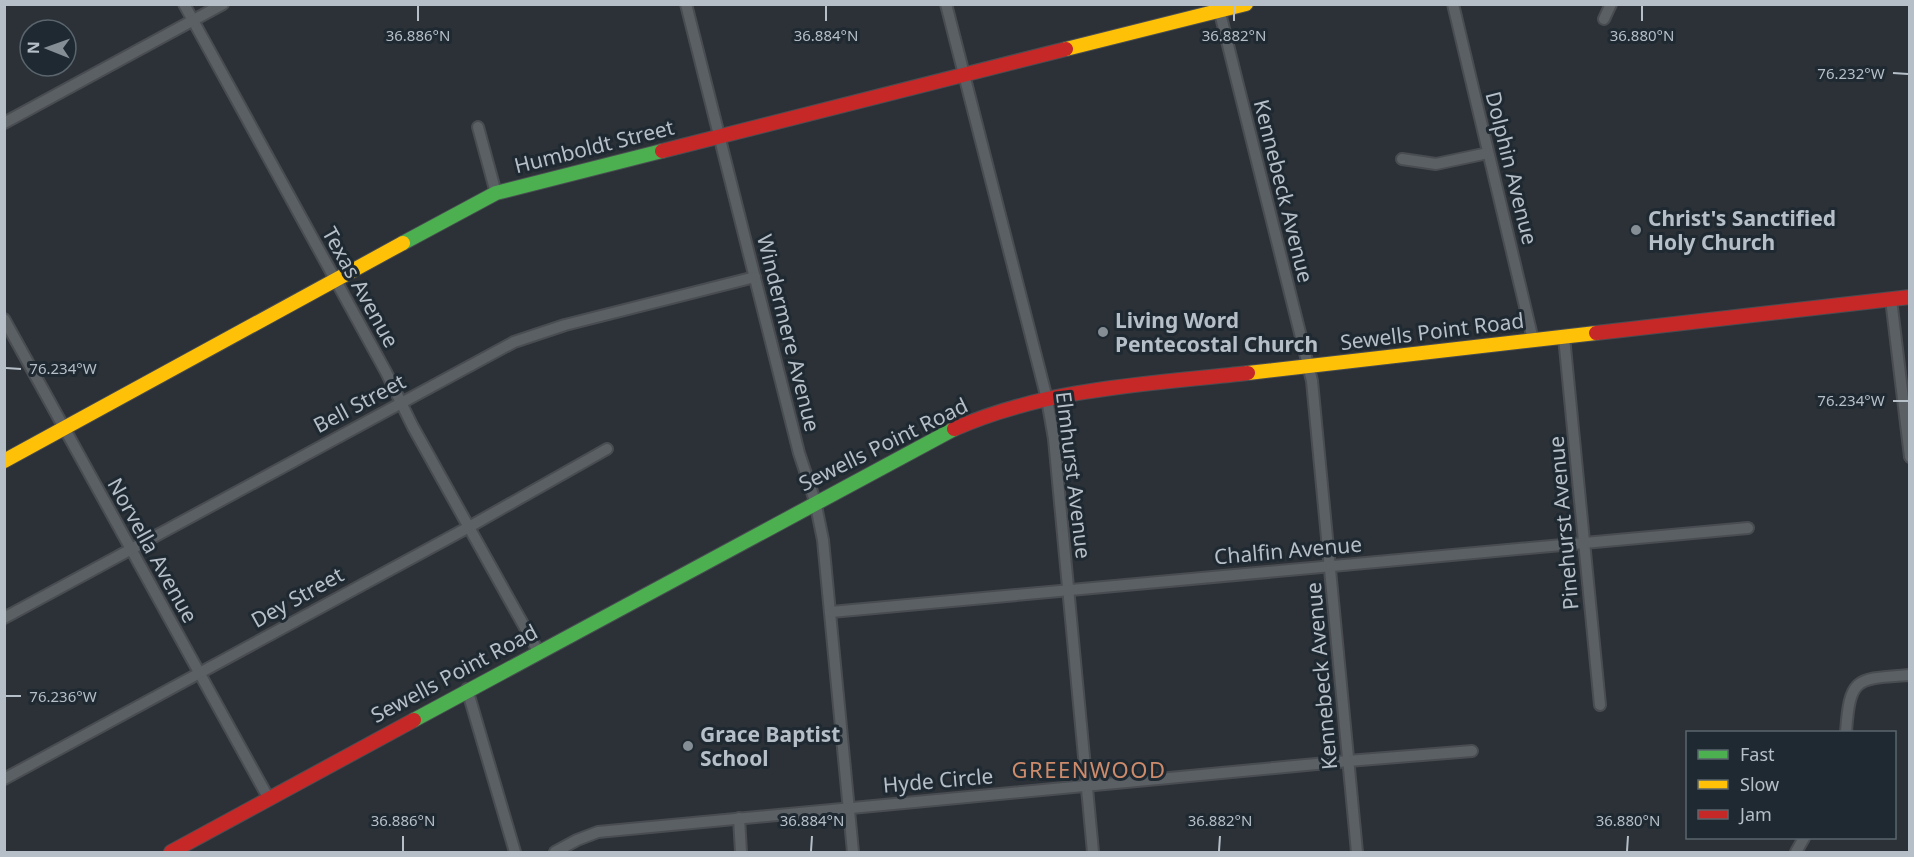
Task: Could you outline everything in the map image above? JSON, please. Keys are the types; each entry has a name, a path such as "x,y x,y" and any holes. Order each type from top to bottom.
{"main road":[{"name":"Humboldt Street","path":"4,461 496,193 1219,8 1246,4"},
{"name":"Sewells Point Road","path":"171,852 815,501 935,438 977,419 1047,399 1082,392 1910,297"}],"street":[{"name":"Texas Avenue","path":"184,4 538,651"},
{"path":"4,123 223,4"},
{"name":"Windermere Avenue","path":"687,4 799,453 815,501 823,540 853,852"},
{"name":"Elmhurst Avenue","path":"946,4 1047,399 1054,439 1093,852"},
{"name":"Dolphin Avenue","path":"1453,4 1533,340"},
{"path":"1604,19 1611,4"},
{"name":"Kennebeck Avenue","path":"1219,8 1298,333 1310,367 1357,852"},
{"path":"478,127 496,193"},
{"path":"1402,159 1436,164 1488,153"},
{"name":"Bell Street","path":"4,618 514,342 546,330 755,277"},
{"path":"1891,299 1910,457"},
{"name":"Norvella Avenue","path":"4,319 269,799"},
{"name":"Pinehurst Avenue","path":"1564,337 1600,705"},
{"name":"Dey Street","path":"4,779 469,527 607,449"},
{"name":"Chalfin Avenue","path":"831,612 1749,528"},
{"path":"1846,731 1849,699 1857,685 1871,678 1910,675"},
{"path":"467,689 515,852"},
{"name":"Hyde Circle","path":"555,852 598,832 1348,761 1472,752"},
{"path":"739,818 741,852"}],"traffic: fast":[{"path":"403,243 496,193 662,151"},
{"path":"414,720 954,429"}],"traffic: slow":[{"path":"1066,49 1246,4"},
{"path":"4,461 403,243"},
{"path":"1248,373 1596,333"}],"traffic: jam":[{"path":"662,151 1066,49"},
{"path":"1596,333 1910,297"},
{"path":"954,429 989,415 1061,396 1248,373"},
{"path":"171,852 414,720"}],"place":[{"name":"Christ's Sanctified Holy Church","path":"1636,230"},
{"name":"Living Word Pentecostal Church","path":"1103,332"},
{"name":"Grace Baptist School","path":"688,746"}],"district":[{"name":"GREENWOOD","path":"1089,769"}]}
